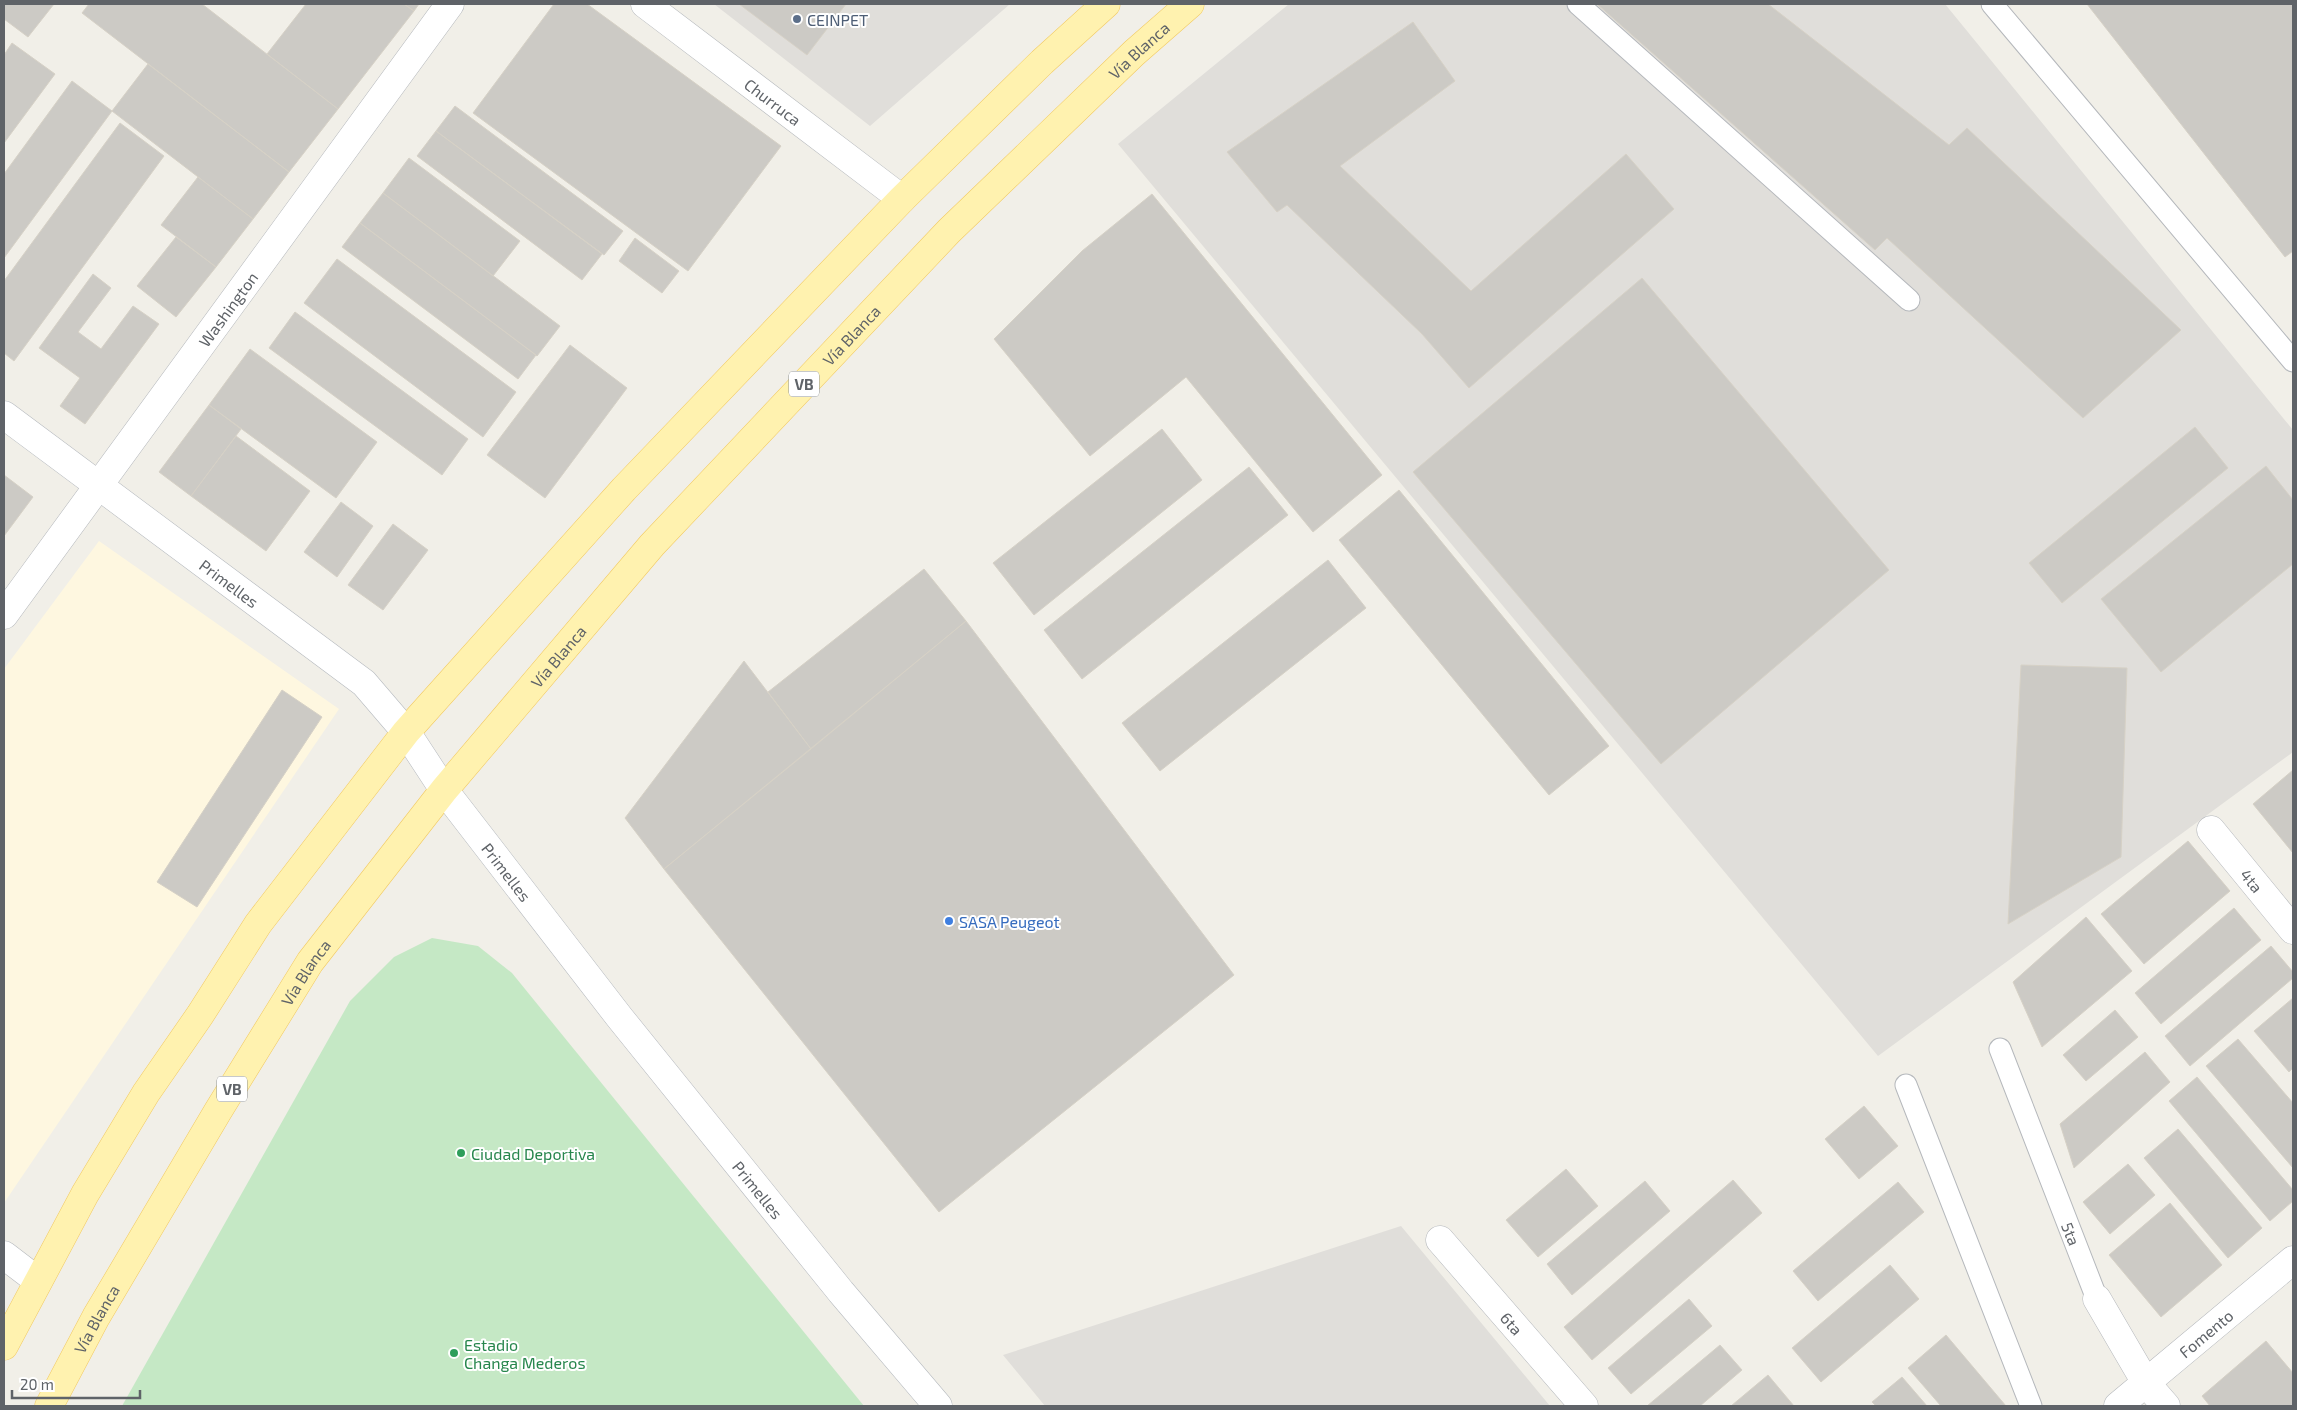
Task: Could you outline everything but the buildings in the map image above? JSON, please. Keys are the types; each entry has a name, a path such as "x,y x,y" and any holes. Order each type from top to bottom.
{"main road":[{"path":"4,1346 85,1194 146,1094 200,1015 258,924 406,732 624,489 902,199 1042,62 1106,4"},
{"name":"Vía Blanca","path":"49,1406 101,1309 310,962 444,790 652,545 949,231 1134,53 1190,4"}],"street":[{"name":"Washington","path":"4,615 450,4"},
{"name":"Churruca","path":"645,4 902,199"},
{"name":"Primelles","path":"4,415 364,683 406,732 444,790 620,1018 841,1292 938,1406"},
{"name":"4ta","path":"2211,830 2293,930"},
{"name":"6ta","path":"1440,1240 1584,1406"},
{"path":"4,1255 38,1280"},
{"name":"Fomento","path":"2118,1406 2293,1260"},
{"name":"5ta","path":"2097,1299 2146,1383 2166,1406"}],"lane":[{"path":"1578,4 1909,300"},
{"path":"1992,4 2293,362"},
{"name":"5ta","path":"2000,1049 2097,1299"},
{"path":"1906,1085 2030,1406"}],"shaded area":[{"path":"714,4 1010,4 870,126"},
{"path":"1289,4 1945,4 2293,430 2293,752 1878,1056 1118,144"},
{"path":"99,541 339,709 4,1203 4,669"},
{"path":"1401,1226 1550,1406 1045,1406 1003,1355"}],"green space":[{"name":"Ciudad Deportiva","path":"432,938 478,946 512,973 864,1406 122,1406 350,1001 394,957"}],"place":[{"name":"CEINPET","path":"797,19"},
{"name":"SASA Peugeot","path":"949,921"},
{"name":"Ciudad Deportiva","path":"461,1153"},
{"name":"Estadio Changa Mederos","path":"454,1353"}]}
